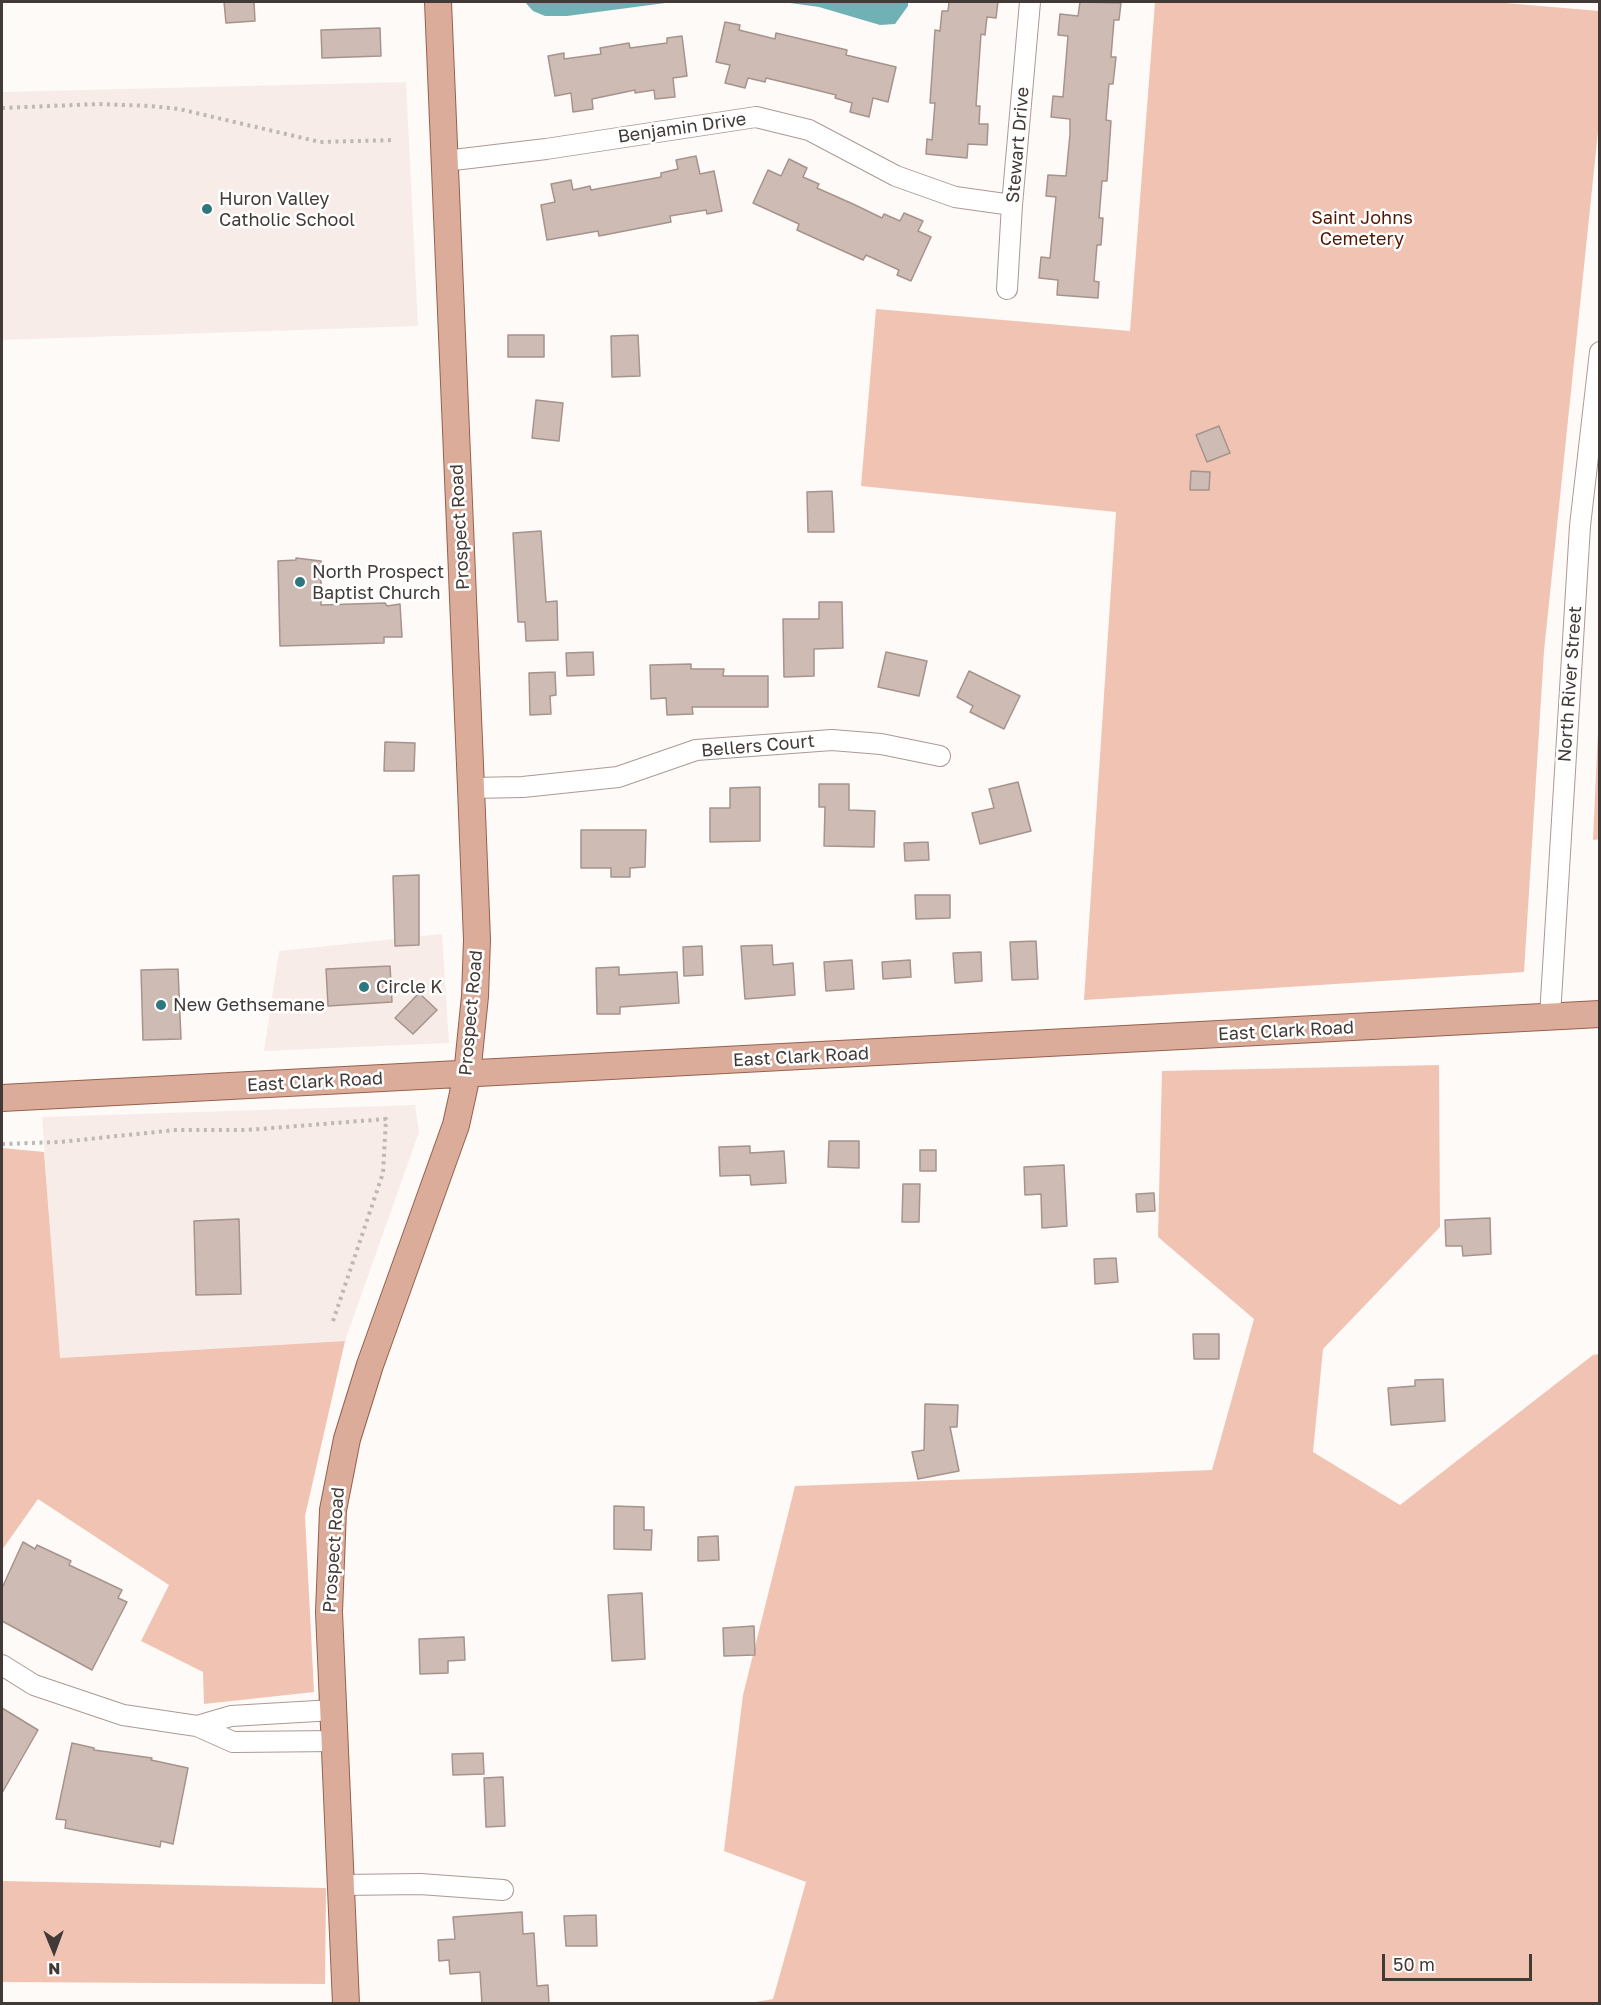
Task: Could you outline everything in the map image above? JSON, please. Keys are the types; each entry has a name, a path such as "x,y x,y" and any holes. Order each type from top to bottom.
{"main road":[{"name":"Prospect Road","path":"346,2004 329,1612 333,1510 347,1439 370,1365 456,1125 467,1075 477,940 438,2"},
{"name":"East Clark Road","path":"2,1098 1599,1014"}],"street":[{"name":"Stewart Drive","path":"1007,289 1030,2"},
{"name":"Benjamin Drive","path":"445,161 546,149 756,117 809,130 896,176 955,197 1012,205"},
{"name":"North River Street","path":"1550,1016 1580,526 1599,352"},
{"name":"Bellers Court","path":"471,788 523,787 618,777 696,750 821,741 881,744 940,756"},
{"path":"2,1665 34,1685 123,1715 197,1726 232,1742 336,1741"},
{"path":"197,1726 231,1716 334,1710"},
{"path":"341,1885 420,1884 503,1890"}],"path":[{"path":"2,108 98,104 160,107 180,109 320,141 395,140"},
{"path":"2,1144 60,1142 175,1130 247,1130 386,1119 383,1173 332,1324"}],"shaded area":[{"name":"Huron Valley Catholic School","path":"406,82 418,326 2,340 2,92"},
{"path":"442,934 449,1043 264,1051 279,951"},
{"path":"415,1105 419,1132 345,1341 59,1358 42,1117"}],"green space":[{"name":"Saint Johns Cemetery","path":"1155,2 1494,2 1599,11 1599,122 1544,651 1524,972 1084,1000 1116,512 861,486 876,309 1130,331"},
{"path":"1599,710 1600,839 1593,840"},
{"path":"1439,1065 1440,1227 1323,1349 1313,1452 1400,1505 1593,1355 1599,1354 1599,2003 750,2003 773,1999 806,1882 724,1851 743,1695 795,1486 1212,1470 1254,1319 1158,1237 1162,1071"},
{"path":"2,1148 44,1152 60,1358 345,1341 305,1516 314,1692 204,1704 203,1672 141,1641 169,1585 38,1499 2,1550"},
{"path":"2,1881 326,1888 325,1984 2,1982"}],"water":[{"path":"525,2 673,2 567,16 545,16 533,11"},
{"path":"783,2 908,2 908,6 895,24 880,25 819,7"}],"building":[{"path":"224,2 254,2 255,21 226,23"},
{"path":"949,2 998,2 996,18 987,17 985,35 981,34 976,106 980,106 979,124 988,124 987,145 968,144 967,158 926,154 927,139 932,140 935,103 930,103 935,30 940,31 942,11 948,11"},
{"path":"1080,2 1121,3 1119,20 1114,20 1111,57 1116,57 1113,84 1109,84 1106,120 1111,121 1107,181 1102,181 1099,218 1103,218 1101,245 1097,245 1094,281 1099,282 1098,298 1057,295 1058,280 1039,278 1041,257 1050,258 1056,197 1046,196 1048,175 1066,176 1070,134 1070,119 1051,117 1053,96 1063,97 1068,36 1058,35 1060,14 1078,16"},
{"path":"725,22 740,25 739,30 775,39 776,33 847,50 846,55 896,67 888,102 873,98 869,117 850,112 852,103 835,98 836,95 766,78 765,82 748,78 745,88 725,83 730,65 716,62"},
{"path":"380,28 381,56 322,58 321,30"},
{"path":"682,36 687,76 673,78 675,97 655,99 654,90 635,93 635,90 592,99 593,109 573,112 571,93 555,96 548,56 564,53 564,59 601,54 600,48 629,43 630,48 667,43 667,38"},
{"path":"696,156 700,174 714,171 722,211 707,214 706,210 670,216 671,222 599,236 598,231 547,240 541,205 555,202 551,184 571,180 573,190 590,186 591,190 661,177 661,173 678,169 676,160"},
{"path":"789,159 807,168 803,177 819,184 817,188 882,218 884,214 900,221 904,213 923,221 918,231 931,237 911,281 897,275 899,270 866,255 863,260 797,230 799,224 753,203 768,170 781,176"},
{"path":"508,335 544,335 544,357 508,357"},
{"path":"638,335 640,376 612,377 611,336"},
{"path":"536,400 563,403 559,441 532,438"},
{"path":"1219,426 1230,453 1207,462 1196,435"},
{"path":"1191,471 1210,472 1209,490 1190,490"},
{"path":"832,491 834,532 808,532 807,492"},
{"path":"541,531 546,602 557,601 558,640 526,641 525,622 518,622 513,533"},
{"name":"North Prospect Baptist Church","path":"296,558 321,561 321,605 385,603 387,606 400,604 402,637 384,637 384,643 280,646 278,561 296,560"},
{"path":"819,602 842,602 843,648 814,649 814,676 784,677 783,619 819,619"},
{"path":"593,652 594,675 567,676 566,653"},
{"path":"886,652 927,661 919,696 878,687"},
{"path":"691,664 691,669 724,669 723,676 768,676 768,707 692,707 693,714 667,715 666,698 651,699 650,665"},
{"path":"969,671 1020,696 1004,729 970,712 973,706 957,697"},
{"path":"555,672 556,695 550,696 551,714 530,715 529,673"},
{"path":"385,742 415,743 414,771 384,771"},
{"path":"1018,782 1031,831 980,844 972,813 994,808 989,789"},
{"path":"819,784 849,784 849,810 875,811 874,847 824,846 825,807 819,807"},
{"path":"760,787 760,841 710,842 710,808 730,808 730,788"},
{"path":"581,830 646,830 645,867 630,868 630,877 611,877 611,868 581,868"},
{"path":"928,842 929,860 905,861 904,843"},
{"path":"419,875 419,945 395,946 393,876"},
{"path":"915,895 950,895 950,918 916,919"},
{"path":"1036,941 1038,979 1012,980 1010,942"},
{"path":"772,945 773,965 793,963 795,995 745,999 741,946"},
{"path":"702,946 703,975 684,976 683,947"},
{"path":"981,952 982,981 955,983 953,953"},
{"path":"852,960 854,989 826,991 824,962"},
{"path":"910,960 911,977 883,979 882,962"},
{"path":"390,966 392,1002 328,1006 326,969"},
{"path":"619,967 619,975 677,972 679,1003 620,1007 620,1014 597,1014 596,968"},
{"name":"New Gethsemane","path":"178,969 181,1039 143,1040 141,970"},
{"path":"419,993 437,1010 413,1034 395,1018"},
{"path":"829,1141 859,1141 859,1168 828,1167"},
{"path":"750,1146 750,1153 784,1151 786,1183 751,1185 750,1175 720,1176 719,1147"},
{"path":"920,1150 936,1150 936,1171 920,1171"},
{"path":"1064,1165 1067,1226 1042,1228 1041,1194 1025,1195 1024,1167"},
{"path":"903,1184 920,1184 919,1222 902,1222"},
{"path":"1154,1193 1155,1211 1137,1212 1136,1194"},
{"path":"1490,1218 1491,1254 1463,1256 1462,1246 1446,1246 1445,1220"},
{"path":"239,1219 241,1294 196,1295 194,1221"},
{"path":"1116,1258 1118,1282 1095,1284 1094,1259"},
{"path":"1193,1334 1219,1334 1219,1359 1194,1359"},
{"path":"1443,1379 1445,1421 1391,1425 1388,1388 1415,1386 1415,1380"},
{"path":"925,1404 958,1405 957,1427 950,1427 959,1471 918,1479 912,1452 924,1450"},
{"path":"614,1506 644,1507 644,1530 652,1530 651,1550 614,1549"},
{"path":"718,1536 719,1560 698,1561 698,1537"},
{"path":"23,1542 35,1549 37,1545 71,1561 69,1565 122,1590 118,1598 127,1602 92,1670 2,1621 2,1588"},
{"path":"642,1593 645,1659 612,1661 608,1595"},
{"path":"754,1626 755,1655 724,1656 723,1628"},
{"path":"464,1637 465,1660 448,1661 448,1673 420,1674 419,1639"},
{"path":"2,1708 38,1730 2,1793"},
{"path":"72,1743 94,1748 94,1750 152,1758 151,1760 188,1768 173,1844 161,1841 160,1847 65,1828 66,1820 56,1819"},
{"path":"483,1753 484,1774 453,1775 452,1754"},
{"path":"503,1777 505,1826 486,1827 484,1778"},
{"path":"522,1912 523,1934 534,1933 537,1986 548,1985 549,2004 482,2004 480,1972 450,1974 449,1960 439,1961 438,1940 455,1939 453,1917"},
{"path":"596,1915 597,1946 566,1946 564,1916"}],"place":[{"name":"Huron Valley Catholic School","path":"207,209"},
{"name":"North Prospect Baptist Church","path":"300,582"},
{"name":"Circle K","path":"364,987"},
{"name":"New Gethsemane","path":"161,1005"}]}
